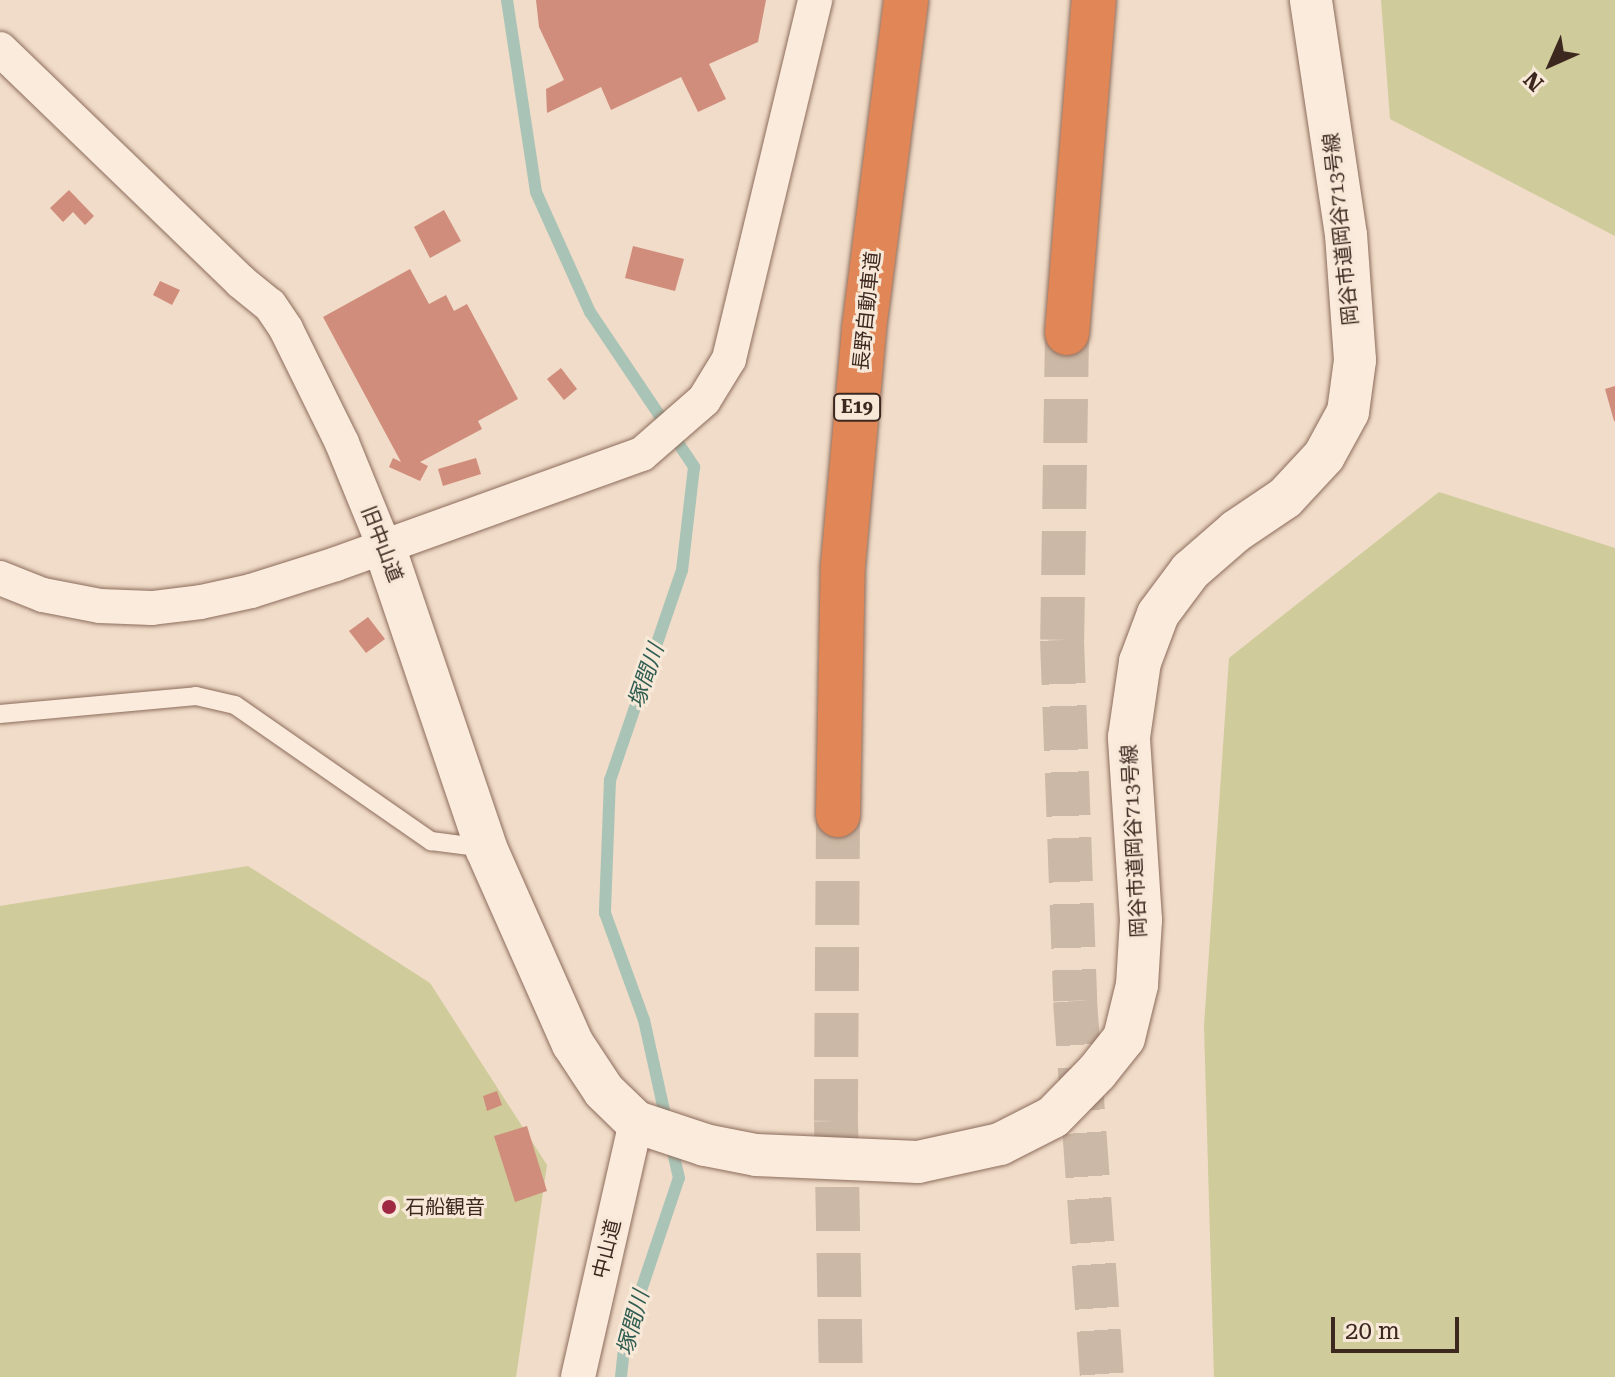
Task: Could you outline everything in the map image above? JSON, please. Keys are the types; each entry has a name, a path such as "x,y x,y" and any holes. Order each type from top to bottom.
{"highway":[{"name":"長野自動車道","path":"838,815 843,565 864,329 906,0"},
{"path":"1067,333 1094,0"},
{"path":"1086,69 1101,0"}],"street":[{"path":"0,578 43,595 100,606 152,608 251,591 642,454 704,400 729,359 815,0"},
{"name":"岡谷市道岡谷713号線","path":"638,1122 705,1145 756,1155 918,1162 1000,1144 1053,1117 1097,1072 1124,1038 1137,985 1141,920 1129,737 1140,662 1158,614 1190,571 1236,531 1285,498 1324,456 1348,412 1355,360 1346,235 1311,0"},
{"name":"旧中山道","path":"0,49 240,281 270,305 286,329 342,443 384,546 486,848 573,1044 604,1091 638,1122"},
{"name":"中山道","path":"578,1377 638,1122"}],"lane":[{"path":"0,714 164,702 196,696 235,705 431,841 486,848"}],"shaded area":[{"path":"1381,0 1615,0 1615,236 1390,119"},
{"path":"1439,492 1615,548 1615,1377 1214,1377 1204,1026 1229,658"},
{"path":"248,866 430,983 547,1165 516,1377 0,1377 0,906"}],"building":[{"path":"536,0 766,0 758,42 709,64 726,99 698,112 681,77 611,110 601,87 547,113 546,89 564,80 539,27"},
{"path":"69,190 94,216 85,225 73,212 63,222 50,208"},
{"path":"444,210 461,241 430,258 414,227"},
{"path":"633,246 684,259 675,291 625,278"},
{"path":"410,269 429,304 446,295 454,311 467,304 518,399 478,421 482,429 420,462 428,466 420,481 389,467 393,458 401,462 323,317"},
{"path":"160,281 180,290 172,305 153,295"},
{"path":"561,368 577,389 564,400 547,379"},
{"path":"1615,386 1615,421 1614,421 1605,389"},
{"path":"476,458 481,474 443,486 438,469"},
{"path":"368,617 385,639 366,653 349,631"},
{"path":"497,1091 502,1105 487,1111 483,1096"},
{"path":"527,1126 547,1191 515,1202 494,1136"},
{"name":"石船観音","path":"392,1197 397,1213 385,1216 380,1200"}],"waterway":[{"name":"塚間川","path":"507,0 536,192 590,312 694,467 682,570 610,780 605,913 644,1020 667,1124"},
{"name":"塚間川","path":"621,1377 625,1338 679,1178 671,1142"}],"tunnel":[{"path":"1067,333 1062,640 1075,1001 1102,1377"},
{"path":"838,815 836,1121 841,1377"}],"place":[{"name":"石船観音","path":"389,1207"}]}
